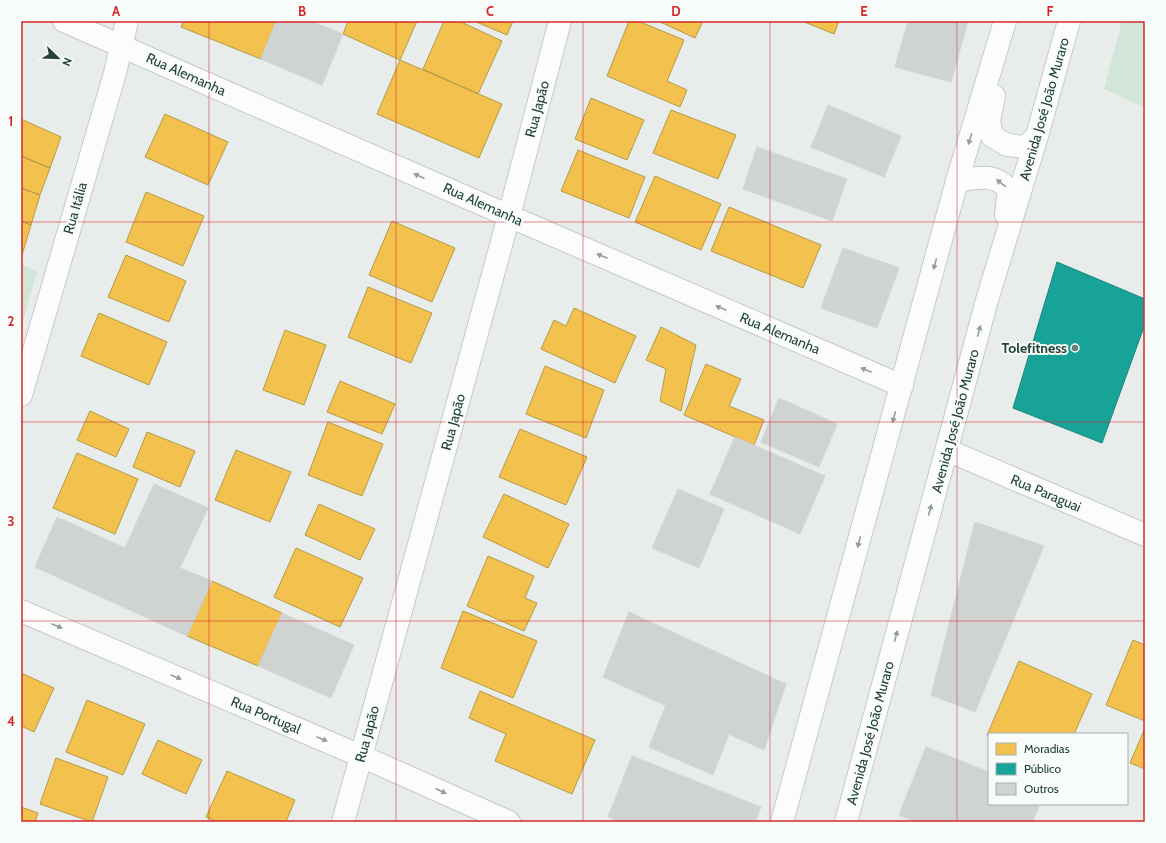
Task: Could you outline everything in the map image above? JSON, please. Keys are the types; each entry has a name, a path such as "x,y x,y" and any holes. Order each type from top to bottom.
{"street":[{"name":"Rua Alemanha","path":"64,21 902,386"},
{"name":"Rua Itália","path":"21,395 127,21"},
{"name":"Rua Japão","path":"343,822 509,216 560,21"},
{"path":"782,822 957,181 1005,21"},
{"path":"1010,21 988,121 992,136 1000,142 1016,147 1026,147 1030,145 1038,136"},
{"name":"Avenida José João Muraro","path":"846,822 987,300 1038,136 1069,21"},
{"path":"957,181 977,177 993,178 1002,182 1009,190 1008,206 998,243 987,300"},
{"name":"Rua Paraguai","path":"947,450 1145,535"},
{"name":"Rua Portugal","path":"21,611 361,756 509,822"}],"green space":[{"path":"1122,21 1145,22 1145,108 1104,89"},
{"path":"21,264 37,271 21,329"}],"building: Moradias":[{"path":"184,21 276,21 261,59 181,27"},
{"path":"348,21 417,21 400,60 343,34"},
{"path":"444,21 459,21 502,41 478,94 423,69"},
{"path":"474,21 513,21 507,35"},
{"path":"629,21 638,21 684,40 667,81 687,90 680,107 607,76"},
{"path":"658,21 703,21 695,38"},
{"path":"802,21 839,21 834,34"},
{"path":"400,60 502,104 479,158 377,114"},
{"path":"591,98 644,120 627,160 575,139"},
{"path":"671,110 736,135 718,179 653,153"},
{"path":"165,114 228,142 208,185 145,157"},
{"path":"21,119 61,137 50,168 21,156"},
{"path":"578,150 645,177 629,218 561,191"},
{"path":"21,156 50,168 40,195 21,188"},
{"path":"655,176 721,204 701,250 635,222"},
{"path":"21,188 40,195 31,225 21,221"},
{"path":"146,192 204,216 183,266 126,242"},
{"path":"729,207 821,245 803,288 711,251"},
{"path":"21,221 31,225 22,255 21,254"},
{"path":"392,221 455,248 432,302 369,275"},
{"path":"126,255 186,281 169,322 108,297"},
{"path":"368,287 432,313 411,363 348,337"},
{"path":"574,308 636,336 615,383 541,349 554,320 566,326"},
{"path":"99,313 167,342 149,385 81,356"},
{"path":"661,327 696,345 681,411 660,401 666,369 646,360"},
{"path":"285,330 326,345 304,405 263,390"},
{"path":"706,364 741,379 729,406 764,420 754,445 684,415"},
{"path":"545,366 604,390 586,438 526,414"},
{"path":"340,381 395,404 382,434 327,412"},
{"path":"90,411 129,429 116,457 77,440"},
{"path":"328,422 383,444 362,496 308,475"},
{"path":"520,429 587,457 566,505 499,477"},
{"path":"147,432 195,451 180,487 133,467"},
{"path":"236,450 291,472 270,522 215,500"},
{"path":"77,453 138,479 115,534 53,508"},
{"path":"504,494 569,524 548,568 483,537"},
{"path":"319,504 375,529 360,560 305,535"},
{"path":"296,548 363,578 340,627 274,597"},
{"path":"488,556 534,576 525,598 537,603 524,631 467,606"},
{"path":"212,581 282,613 258,666 187,636"},
{"path":"463,611 537,641 513,698 441,668"},
{"path":"1133,640 1145,645 1145,721 1106,705"},
{"path":"1019,661 1092,694 1074,733 988,733 987,735"},
{"path":"21,673 54,688 34,732 21,726"},
{"path":"480,691 595,740 572,794 495,761 506,734 469,718"},
{"path":"87,700 145,724 123,775 66,752"},
{"path":"1145,728 1145,769 1130,763"},
{"path":"158,740 202,760 186,794 142,774"},
{"path":"56,758 108,777 92,822 40,804"},
{"path":"227,771 295,800 286,822 217,822 206,817"},
{"path":"21,807 38,813 35,822 21,822"}],"building: Público":[{"path":"1057,262 1145,299 1145,324 1102,443 1013,408"}],"building: Outros":[{"path":"276,21 310,21 343,34 322,85 261,59"},
{"path":"908,21 968,21 951,82 895,67"},
{"path":"828,105 901,136 884,177 811,147"},
{"path":"757,147 847,179 832,221 743,189"},
{"path":"843,248 899,268 877,328 821,308"},
{"path":"779,398 837,424 819,467 761,442"},
{"path":"735,437 825,476 800,534 710,494"},
{"path":"154,484 208,508 180,568 212,581 187,636 35,567 57,517 125,548"},
{"path":"678,489 724,509 699,568 652,548"},
{"path":"975,522 1044,546 975,712 931,695"},
{"path":"629,612 786,684 764,750 603,677"},
{"path":"282,613 354,645 331,698 258,666"},
{"path":"666,705 729,734 713,775 649,747"},
{"path":"926,747 988,772 988,805 1040,805 1032,822 915,822 899,815"},
{"path":"632,756 761,807 755,822 620,822 608,817"}],"place":[{"name":"Tolefitness","path":"1075,348"}]}
